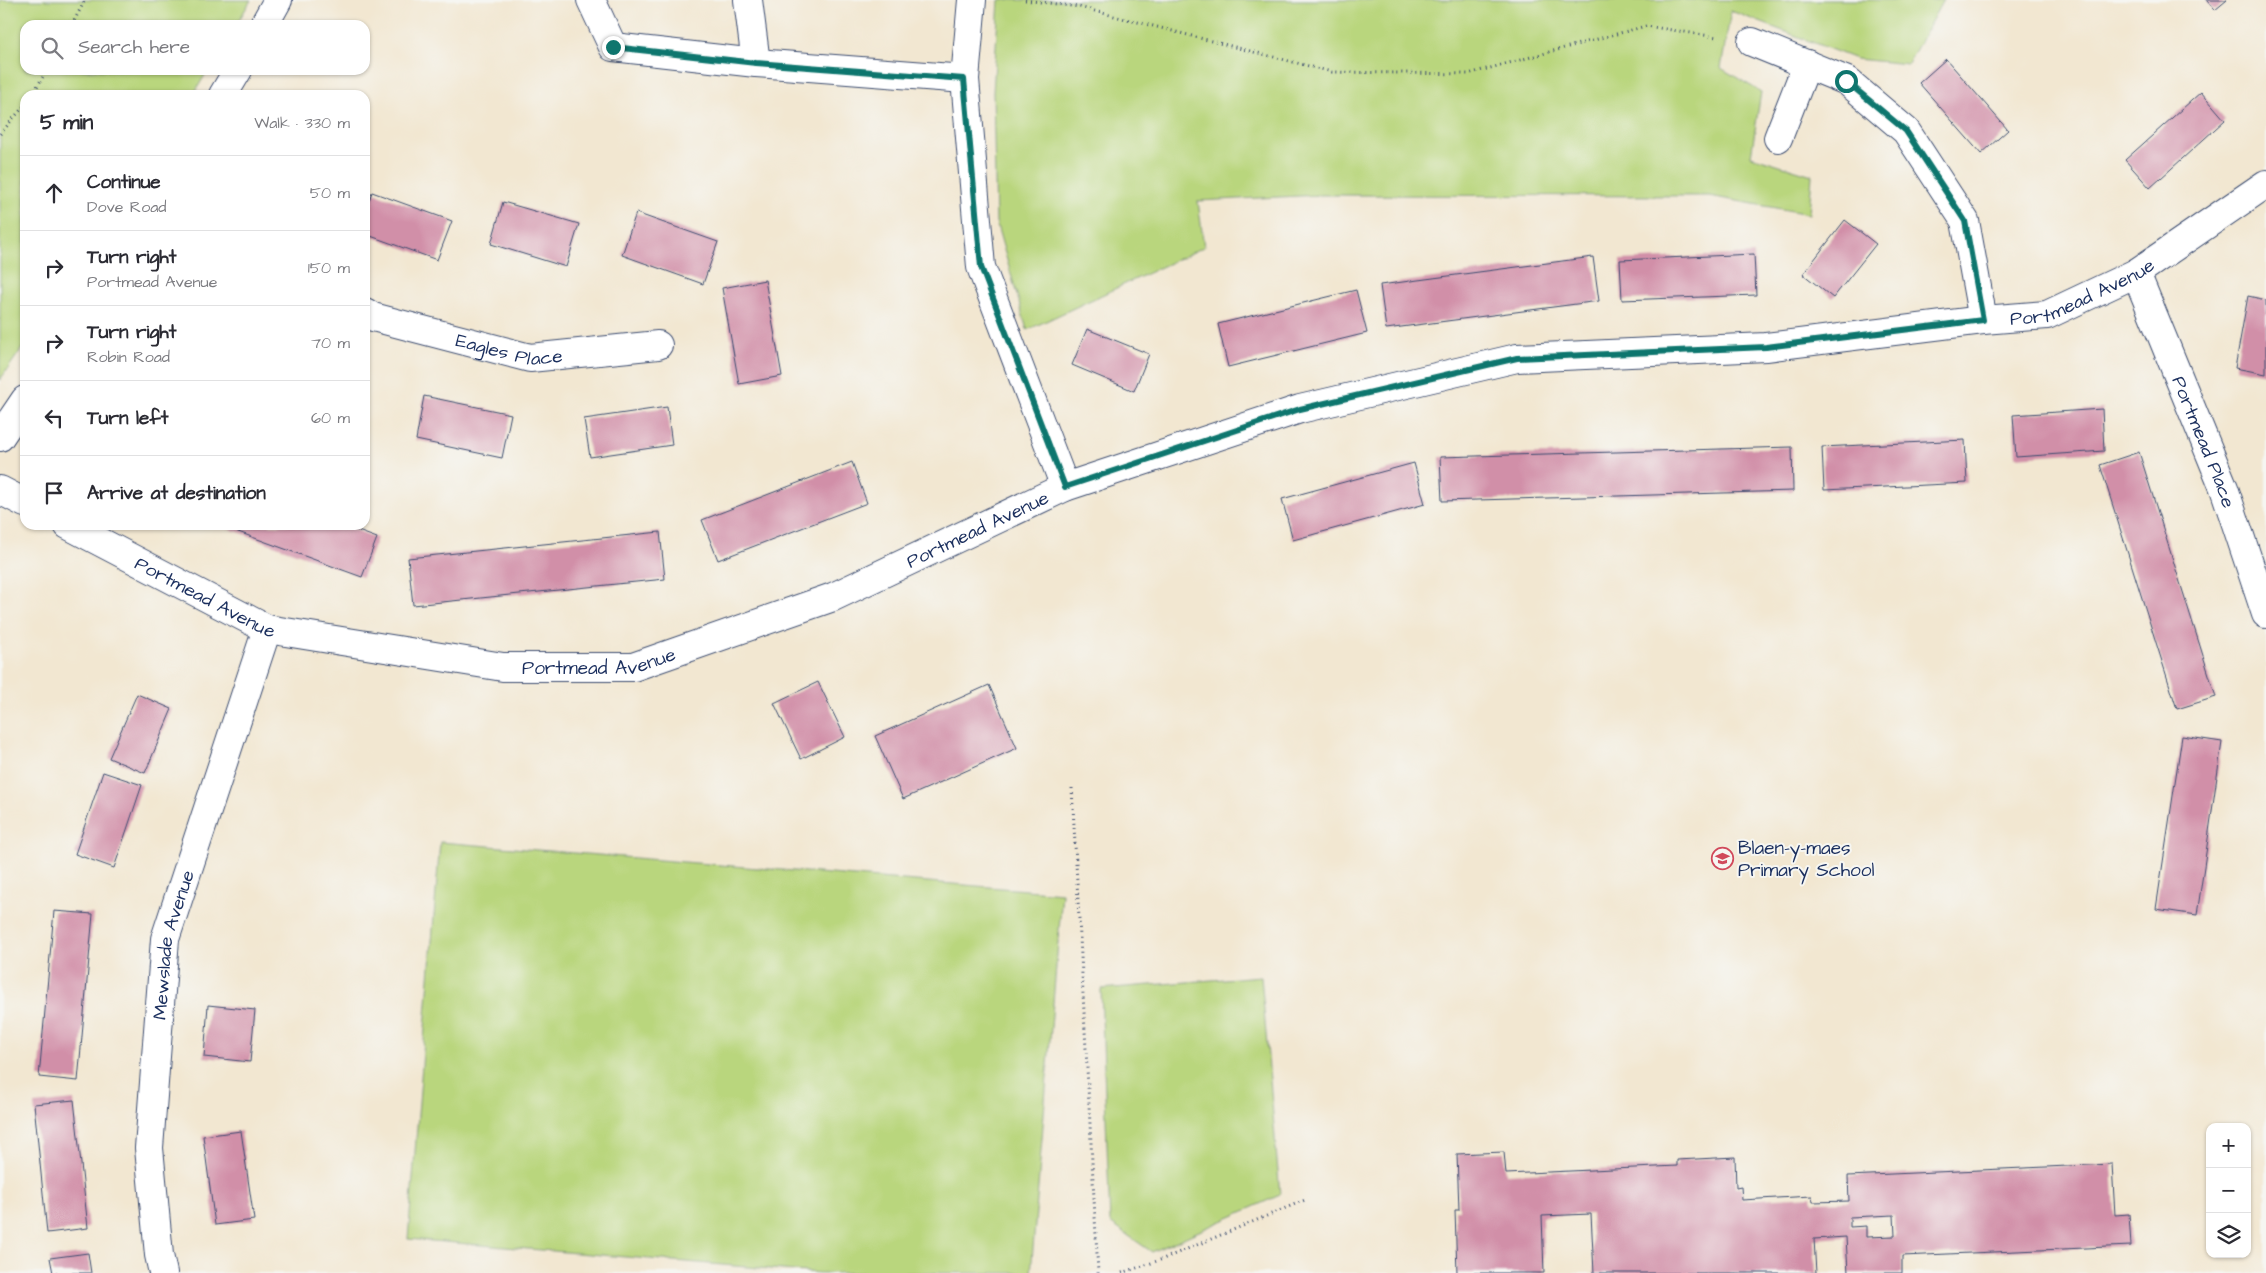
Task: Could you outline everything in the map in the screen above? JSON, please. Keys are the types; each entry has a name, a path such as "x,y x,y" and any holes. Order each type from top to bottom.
{"street":[{"path":"267,20 278,0"},
{"path":"591,0 613,47 756,63 964,79"},
{"path":"748,0 756,63"},
{"path":"972,0 964,79 981,267 1065,487"},
{"path":"1752,42 1846,81 1906,131 1965,221 1983,320"},
{"path":"1778,138 1807,64"},
{"path":"226,90 235,75"},
{"name":"Portmead Avenue","path":"78,530 267,628 503,667 633,667 833,597 1065,487 1300,409 1517,358 1766,347 1983,320 2047,315 2136,273 2266,184"},
{"name":"Portmead Place","path":"2136,273 2224,488 2266,614"},
{"name":"Eagles Place","path":"370,315 530,358 658,345"},
{"path":"0,437 20,407"},
{"path":"0,490 20,500"},
{"name":"Mewslade Avenue","path":"163,1273 159,1256 149,1148 165,939 267,628"}],"path":[{"path":"74,20 84,0"},
{"path":"1025,0 1079,7 1332,72 1468,74 1646,26 1752,42"},
{"path":"35,90 44,75"},
{"path":"0,134 20,111"},
{"path":"1072,788 1098,1273"},
{"path":"1122,1273 1163,1260 1305,1200"}],"green space":[{"path":"0,0 251,0 239,20 20,20 20,75 205,75 196,90 20,90 20,351 0,380"},
{"path":"999,0 1943,0 1908,64 1856,59 1731,11 1721,68 1761,92 1751,156 1812,175 1809,214 1709,196 1321,195 1198,201 1204,247 1027,330 996,222 993,93"},
{"path":"440,842 1062,893 1031,1273 819,1273 408,1239"},
{"path":"1261,976 1280,1195 1152,1252 1110,1223 1101,989"}],"building":[{"path":"2206,0 2227,0 2215,10"},
{"path":"1946,59 2008,130 1981,154 1919,83"},
{"path":"2201,92 2225,120 2150,188 2125,160"},
{"path":"372,192 452,221 437,260 370,236 370,198"},
{"path":"503,202 579,224 566,267 491,244"},
{"path":"636,213 718,242 703,284 622,255"},
{"path":"1845,220 1876,244 1833,298 1803,274"},
{"path":"1754,254 1756,295 1622,300 1620,260"},
{"path":"1593,257 1599,301 1386,329 1380,285"},
{"path":"765,280 782,376 739,384 722,288"},
{"path":"1356,290 1367,333 1228,367 1218,324"},
{"path":"2248,296 2266,300 2266,374 2235,368"},
{"path":"1087,329 1149,354 1134,391 1072,365"},
{"path":"424,396 511,414 502,458 416,440"},
{"path":"667,407 672,445 590,457 584,419"},
{"path":"2102,409 2104,451 2016,457 2013,415"},
{"path":"1965,440 1967,483 1824,490 1822,447"},
{"path":"1792,447 1793,491 1442,501 1440,457"},
{"path":"2139,452 2216,697 2177,709 2100,465"},
{"path":"852,462 867,503 718,560 702,520"},
{"path":"1414,463 1425,504 1293,540 1282,499"},
{"path":"233,530 355,530 377,538 362,577"},
{"path":"660,532 665,579 413,605 408,558"},
{"path":"818,682 845,737 801,759 774,703"},
{"path":"989,685 1017,748 903,799 875,736"},
{"path":"137,694 172,709 145,773 109,758"},
{"path":"2182,736 2222,742 2197,915 2156,909"},
{"path":"103,772 142,785 114,868 75,854"},
{"path":"54,911 93,914 78,1081 39,1077"},
{"path":"208,1005 255,1010 250,1062 204,1057"},
{"path":"74,1100 88,1228 47,1233 34,1104"},
{"path":"241,1131 254,1220 215,1225 203,1136"},
{"path":"1504,1152 1506,1174 1677,1166 1677,1160 1735,1157 1736,1188 1741,1187 1742,1200 1812,1196 1813,1202 1849,1201 1848,1176 2112,1164 2115,1215 2129,1214 2131,1246 1902,1256 1902,1273 1848,1273 1846,1237 1814,1239 1816,1273 1594,1273 1591,1214 1542,1216 1544,1273 1457,1273 1455,1210 1459,1210 1457,1154","holes":["1894,1215 1895,1236 1866,1237 1866,1226 1850,1227 1850,1217"]},
{"path":"88,1253 91,1273 53,1273 50,1258"}],"place":[{"name":"Blaen-y-maes Primary School","path":"1722,858"}],"route":[{"path":"613,47 756,63 964,79 981,267 1065,487 1300,409 1517,358 1766,347 1983,320 1965,221 1906,131 1846,81"}]}
